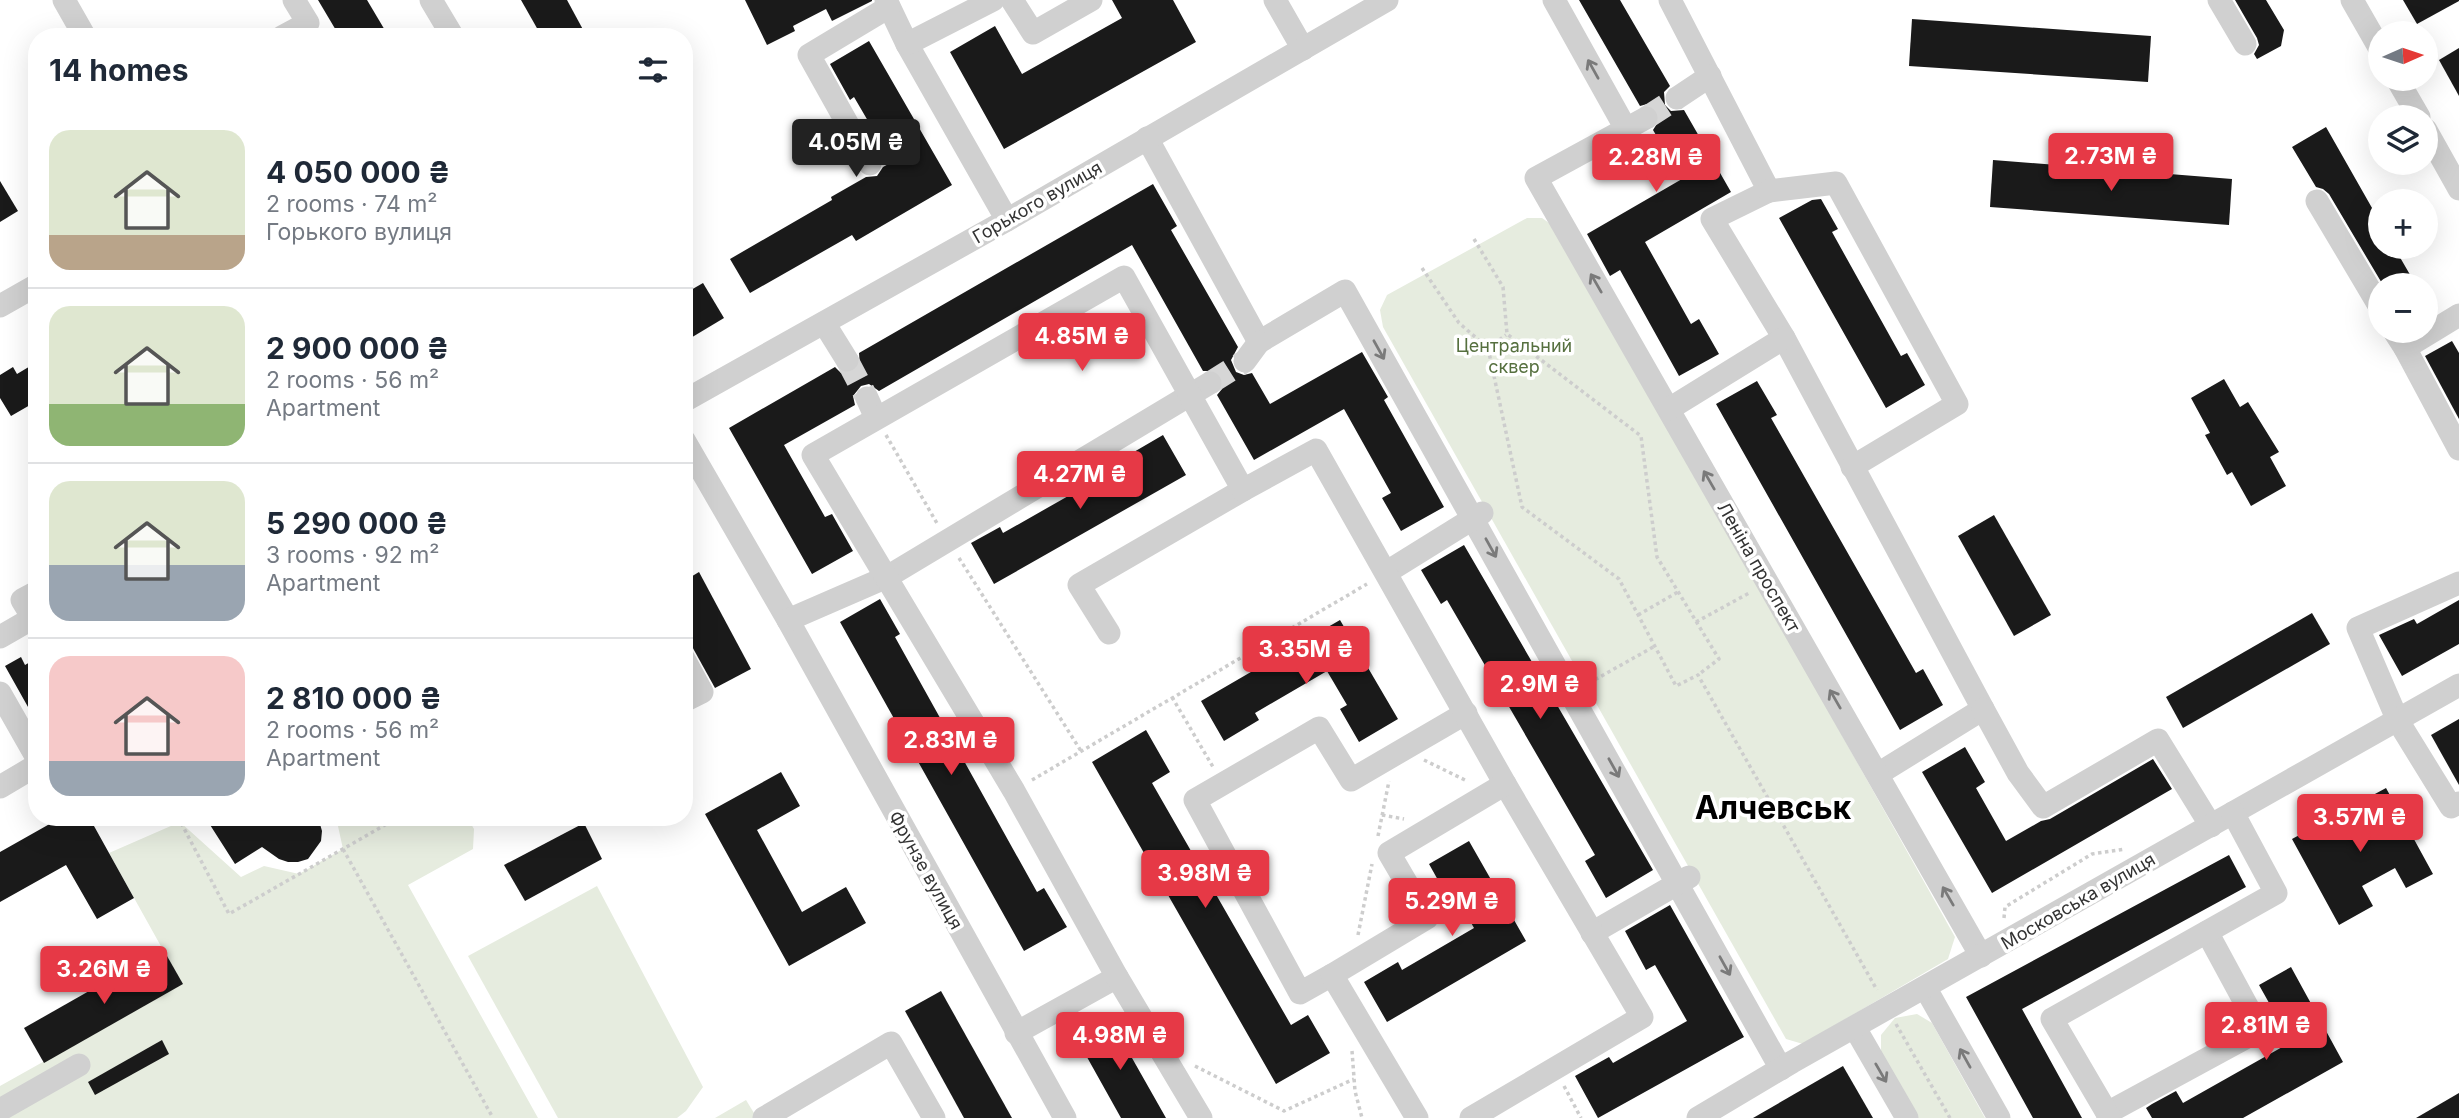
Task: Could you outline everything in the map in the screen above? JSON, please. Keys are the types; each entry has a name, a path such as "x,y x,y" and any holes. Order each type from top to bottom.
{"street":[{"path":"64,0 80,28"},
{"path":"294,0 308,23 299,28"},
{"path":"431,0 448,28"},
{"path":"907,44 993,0"},
{"path":"1012,0 1033,33 1091,0"},
{"path":"1275,0 1303,48"},
{"name":"Леніна проспект","path":"1554,0 1636,123 1536,178 1981,956"},
{"path":"1670,0 1769,191"},
{"path":"2219,0 2245,44"},
{"path":"2352,0 2368,28"},
{"name":"Горького вулиця","path":"693,396 1007,220 1303,48 1373,3"},
{"path":"870,164 809,55 888,4 907,44 1007,220"},
{"path":"1677,98 1710,76"},
{"path":"1147,138 1259,342"},
{"path":"2438,151 2459,188"},
{"path":"1852,467 1957,404 1836,183 1769,191 1712,219 1784,338 1852,467 2018,773 2043,807 2158,740 2211,826"},
{"path":"2317,201 2368,287"},
{"path":"1200,1118 1116,976 1014,791 813,455 871,408 1124,277 1201,389 1243,490"},
{"path":"0,306 28,290"},
{"path":"1245,361 1259,342 1345,290 1478,516 1572,693 1684,880 1782,1069"},
{"path":"2438,324 2459,315"},
{"path":"824,323 847,360"},
{"path":"1669,409 1784,338"},
{"path":"2402,343 2459,449"},
{"path":"788,620 887,577 1201,389"},
{"path":"1109,633 1079,585 1316,450 1466,713 1497,788 1592,933 1642,1017 1471,1118"},
{"name":"Фрунзе вулиця","path":"693,456 788,620 1065,1118"},
{"path":"1387,572 1478,516"},
{"path":"2459,583 2358,628 2398,721 2451,807 2459,803"},
{"path":"28,597 22,600 28,610"},
{"path":"0,637 28,621"},
{"name":"Московська вулиця","path":"1699,1118 2459,685"},
{"path":"0,693 28,742"},
{"path":"1878,774 1983,709"},
{"path":"1466,713 1352,780 1319,728 1195,800 1300,992 1427,918 1389,853 1497,788"},
{"path":"0,787 28,770"},
{"path":"2207,932 2260,1030 2109,1115 2052,1019 2276,893 2233,813"},
{"path":"1592,933 1684,880"},
{"path":"1332,975 1416,1118"},
{"path":"1016,1033 1116,976"},
{"path":"1926,989 1999,1118"},
{"path":"1855,1028 1907,1118"},
{"path":"764,1118 891,1043 934,1118"},
{"path":"0,1110 79,1065"}],"path":[{"path":"1422,268 1459,323 1488,348 1522,507 1619,579 1676,686 1698,675 1718,659 1657,557 1641,436 1507,334 1503,287 1474,239"},
{"path":"1488,348 1507,334"},
{"path":"871,408 948,541 1081,751"},
{"path":"1014,791 1387,572"},
{"path":"1696,622 1768,583"},
{"path":"1638,615 1678,592"},
{"path":"1572,693 1655,646"},
{"path":"1698,675 1950,1118"},
{"path":"1172,697 1223,784"},
{"path":"1418,757 1497,788"},
{"path":"183,826 229,914 383,826"},
{"path":"343,849 493,1118"},
{"path":"1352,1042 1354,1079 1362,1118"},
{"path":"1193,1065 1284,1111 1354,1079"},
{"path":"1554,1068 1581,1118"}],"green space":[{"name":"Центральний сквер","path":"1527,218 1542,218 1559,230 1955,937 1948,959 1803,1044 1786,1039 1383,327 1380,310 1387,295"},
{"path":"171,826 184,826 241,877 264,866 299,874 343,849 338,826 472,826 473,849 408,885 538,1118 0,1118 0,1086 182,984 109,853"},
{"path":"597,886 703,1087 686,1111 677,1118 558,1118 468,956"},
{"path":"1917,1014 1932,1023 1985,1118 1918,1118 1881,1053 1881,1035 1895,1018"},
{"path":"746,1100 757,1118 715,1118"}],"building":[{"path":"318,0 367,0 384,28 335,28"},
{"path":"521,0 567,0 582,28 537,28"},
{"path":"745,0 872,1 832,21 826,9 793,26 795,31 767,45"},
{"path":"1112,0 1173,0 1196,42 1004,149 950,52 995,26 1022,74 1122,18"},
{"path":"1579,0 1620,0 1670,86 1664,92 1665,105 1671,111 1684,110 1731,192 1645,242 1691,324 1699,319 1719,354 1679,376 1620,270 1610,276 1587,234 1682,179 1653,130 1660,119 1658,111 1647,104 1640,106"},
{"path":"2235,0 2266,0 2284,30 2281,46 2257,59 2254,54 2259,45 2257,38"},
{"path":"2403,0 2459,0 2422,21 2415,21"},
{"path":"1912,19 2151,36 2148,82 1909,66"},
{"path":"869,41 952,185 856,241 852,235 750,293 730,259 832,200 831,197 866,177 877,176 883,167 892,162 854,97 850,100 830,64"},
{"path":"2459,48 2459,96 2439,60"},
{"path":"2326,127 2368,201 2368,259 2401,259 2409,273 2376,273 2329,194 2316,187 2292,147"},
{"path":"1993,160 2232,179 2229,225 1990,207"},
{"path":"0,181 18,211 0,222"},
{"path":"1153,184 1177,226 1171,230 1238,347 1231,360 1236,372 1244,375 1252,373 1270,404 1362,352 1388,397 1384,400 1444,507 1401,531 1382,498 1391,493 1344,409 1254,460 1217,395 1222,389 1222,376 1216,371 1203,371 1132,245 879,391 869,384 861,386 853,396 855,405 784,445 825,517 832,514 853,551 812,574 729,428 835,367 841,373 854,372 860,366 859,353"},
{"path":"1821,199 1838,229 1832,232 1901,356 1907,353 1925,385 1886,408 1779,218 1812,200"},
{"path":"703,283 724,318 693,337 693,289"},
{"path":"2452,341 2459,353 2459,419 2425,356"},
{"path":"13,367 17,374 28,367 28,406 11,416 0,398 0,375"},
{"path":"2224,379 2240,407 2248,402 2279,452 2270,457 2286,486 2251,506 2232,472 2227,475 2205,435 2210,433 2191,398"},
{"path":"1757,381 1777,415 1771,418 1916,673 1923,669 1943,705 1900,730 1716,404"},
{"path":"1163,435 1186,475 994,584 971,543 1000,527 1003,533 1130,461 1127,456"},
{"path":"1994,515 2051,615 2014,636 1958,536"},
{"path":"1464,545 1653,870 1606,898 1585,861 1595,855 1447,600 1441,604 1421,570"},
{"path":"699,572 751,669 715,688 693,648 693,576"},
{"path":"880,599 900,634 895,637 1037,892 1044,888 1067,927 1024,951 840,622"},
{"path":"2459,600 2459,644 2402,676 2379,635 2414,619 2417,624"},
{"path":"2312,613 2330,644 2183,728 2166,697"},
{"path":"1340,620 1398,719 1359,742 1340,709 1347,705 1327,671 1255,713 1259,720 1224,741 1201,701"},
{"path":"21,657 25,665 28,663 28,707 5,666"},
{"path":"2459,719 2459,785 2431,735"},
{"path":"1146,730 1170,772 1152,783 1291,1025 1308,1015 1330,1053 1276,1084 1092,762"},
{"path":"1965,747 1985,782 1976,788 2006,841 2041,821 2050,819 2153,759 2172,789 1992,893 1922,772"},
{"path":"781,772 800,806 757,830 802,912 846,887 866,923 789,966 705,814"},
{"path":"2386,788 2433,874 2406,888 2395,868 2362,886 2373,906 2339,925 2292,839"},
{"path":"46,826 94,826 134,898 97,919 66,865 0,902 0,852"},
{"path":"211,826 321,826 321,841 308,859 288,862 262,847 235,864"},
{"path":"578,826 586,826 602,859 525,901 504,865"},
{"path":"1469,841 1526,941 1387,1022 1364,982 1398,962 1402,970 1474,928 1455,894 1448,898 1429,864"},
{"path":"2229,855 2246,887 2022,1009 2082,1118 2033,1118 1966,997"},
{"path":"1670,905 1744,1037 1598,1118 1575,1076 1609,1057 1613,1063 1687,1021 1655,965 1646,970 1625,931"},
{"path":"163,949 183,984 44,1063 24,1028"},
{"path":"2291,967 2343,1062 2243,1118 2152,1118 2146,1108 2152,1104 2176,1091 2183,1103 2291,1042 2259,985"},
{"path":"941,991 1012,1118 964,1118 905,1011"},
{"path":"1119,1018 1138,1053 1132,1058 1166,1118 1121,1118 1078,1041"},
{"path":"162,1040 169,1054 95,1095 88,1082"},
{"path":"1843,1066 1873,1118 1753,1118"},
{"path":"2459,1093 2459,1118 2416,1118"}],"tunnel":[{"path":"1646,118 1677,98"},
{"path":"847,360 867,398"},
{"path":"1210,383 1245,361"}],"district":[{"name":"Алчевськ","path":"1773,807"}]}
